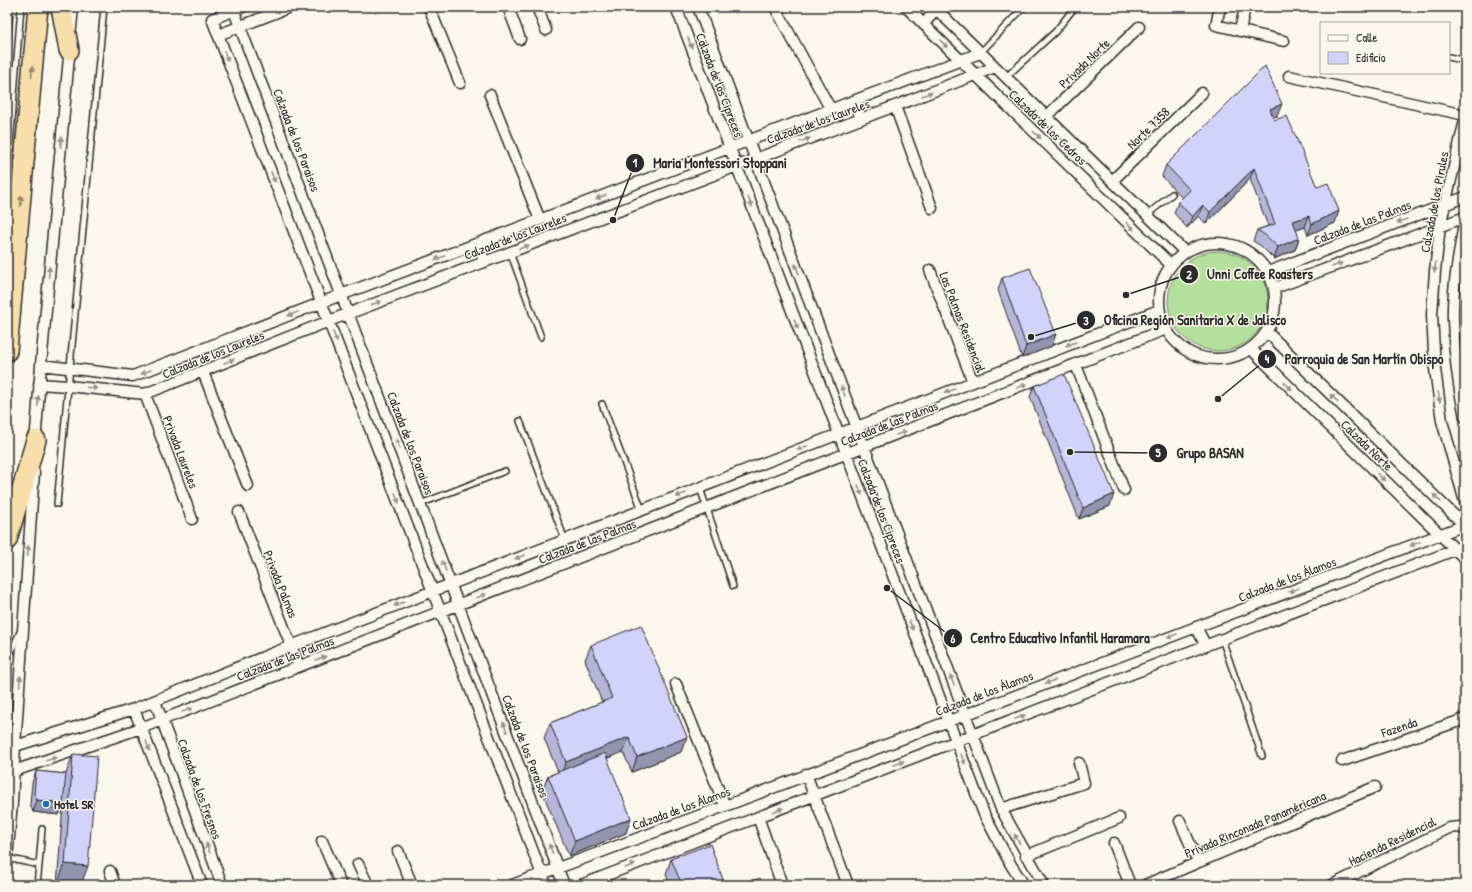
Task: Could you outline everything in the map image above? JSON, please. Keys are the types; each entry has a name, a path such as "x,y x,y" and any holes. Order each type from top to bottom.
{"highway":[{"path":"7,351 38,7"},
{"path":"61,7 69,50"},
{"path":"7,540 36,440"}],"street":[{"path":"7,859 12,803 40,365 73,7"},
{"path":"218,35 290,7"},
{"path":"429,7 460,83"},
{"path":"508,7 520,39"},
{"path":"537,7 546,30"},
{"name":"Calzada de los Cipreces","path":"676,7 984,814 1011,865 1024,885"},
{"name":"Calzada de los Cipreces","path":"698,7 1001,810 1044,885"},
{"path":"775,7 831,110"},
{"name":"Calzada de los Cedros","path":"906,7 1171,265"},
{"path":"1220,7 1216,25 1284,41"},
{"path":"1240,31 1245,7"},
{"path":"924,24 934,8"},
{"name":"Calzada de los Cedros","path":"934,8 1185,252"},
{"path":"238,9 212,19 546,885"},
{"name":"Calzada de los Paraisos","path":"238,9 240,26 564,885"},
{"name":"Privada Norte","path":"1046,117 1139,27"},
{"name":"Calzada de los Laureles","path":"40,365 133,376 341,295 980,53"},
{"name":"Calzada de los Laureles","path":"39,384 146,394 329,321 862,119 994,67"},
{"path":"1289,76 1465,115"},
{"name":"Norte 7358","path":"1112,181 1202,93"},
{"path":"490,95 540,220"},
{"path":"854,101 862,119"},
{"path":"895,106 932,208"},
{"name":"Calzada de los Pirules","path":"1465,120 1440,226 1432,315 1435,369 1442,421 1465,502"},
{"name":"Calzada de las Palmas","path":"1268,272 1465,197"},
{"path":"1275,288 1465,217 1456,269 1453,319 1465,417"},
{"path":"1219,242 1231,244 1252,254 1261,262 1268,272 1275,288 1275,311 1267,332 1251,349 1238,356 1211,359 1198,356 1185,350 1174,341 1166,330 1159,310 1158,301 1162,282 1171,265 1185,252 1196,246 1207,243 1219,242"},
{"path":"477,244 484,262"},
{"name":"Las Palmas Residencial","path":"930,270 973,382"},
{"name":"Calzada de las Palmas","path":"15,746 155,701 291,646 1159,310"},
{"name":"Calzada de las Palmas","path":"14,771 162,720 707,507 1166,330"},
{"name":"Calzada Norte","path":"1267,332 1465,526"},
{"name":"Calzada Norte","path":"1251,349 1441,535 1460,548 1465,559"},
{"path":"1076,365 1124,490"},
{"path":"203,372 248,486"},
{"name":"Privada Laureles","path":"146,394 192,519"},
{"name":"Privada Palmas","path":"239,512 299,666"},
{"name":"Calzada de los Álamos","path":"512,885 1465,526"},
{"path":"581,885 1460,548"},
{"path":"1196,627 1206,646"},
{"path":"676,684 725,806"},
{"name":"Calzada de los Fresnos","path":"155,701 222,885"},
{"path":"134,709 202,885"},
{"name":"Fazenda","path":"1342,761 1465,719"},
{"path":"1001,810 1084,783 1079,763"},
{"path":"806,774 848,885"},
{"name":"Privada Rinconada Panaméricana","path":"1145,885 1375,787"},
{"path":"758,817 782,885"},
{"path":"1026,856 1119,818"},
{"path":"1180,821 1198,862"},
{"name":"Hacienda Residencial","path":"1332,885 1449,828 1460,827 1465,830"},
{"path":"322,841 340,885"},
{"path":"1114,843 1130,885"},
{"path":"398,851 412,885"},
{"path":"358,864 368,885"},
{"path":"110,871 115,885"}],"lane":[{"path":"7,49 10,7"},
{"path":"7,183 21,7"},
{"path":"57,504 104,7"},
{"path":"980,53 1024,7"},
{"path":"1006,77 1055,32 1075,7"},
{"path":"1450,57 1465,61"},
{"path":"1147,215 1172,194"},
{"path":"510,252 541,337"},
{"path":"602,404 642,510"},
{"path":"520,421 564,540"},
{"path":"420,504 505,471"},
{"path":"700,488 733,586"},
{"path":"7,660 24,623"},
{"path":"1222,639 1262,756"},
{"path":"7,794 12,803"},
{"path":"37,885 42,829"},
{"path":"7,859 39,865"}],"green space":[{"path":"1218,251 1237,255 1253,266 1264,282 1268,301 1264,320 1253,336 1237,347 1218,351 1199,347 1183,336 1172,320 1168,301 1172,282 1183,266 1199,255"}],"building":[{"path":"1265,66 1282,104 1270,109 1274,120 1287,116 1317,187 1328,183 1339,211 1312,224 1309,216 1293,221 1299,238 1278,247 1257,230 1275,224 1254,168 1210,212 1203,205 1192,217 1178,202 1190,190 1166,165"},
{"path":"1030,268 1056,334 1026,346 1002,278"},
{"path":"1064,374 1114,494 1083,508 1034,386"},
{"path":"641,625 687,737 637,757 629,737 566,762 550,723 612,698 591,645"},
{"path":"605,753 631,818 575,841 548,776"},
{"path":"73,754 97,756 88,866 65,864"},
{"path":"36,771 66,774 63,803 37,800 34,793"},
{"path":"710,844 725,885 682,885 671,859"},
{"path":"760,878 763,885 741,885"}],"place":[{"name":"Maria Montessori Stoppani","path":"613,220"},
{"name":"Unni Coffee Roasters","path":"1126,295"},
{"name":"Oficina Región Sanitaria X de Jalisco","path":"1031,337"},
{"name":"Parroquia de San Martín Obispo","path":"1218,399"},
{"name":"Grupo BASAN","path":"1070,452"},
{"name":"Centro Educativo Infantil Haramara","path":"887,588"},
{"name":"Hotel SR","path":"46,804"}]}
